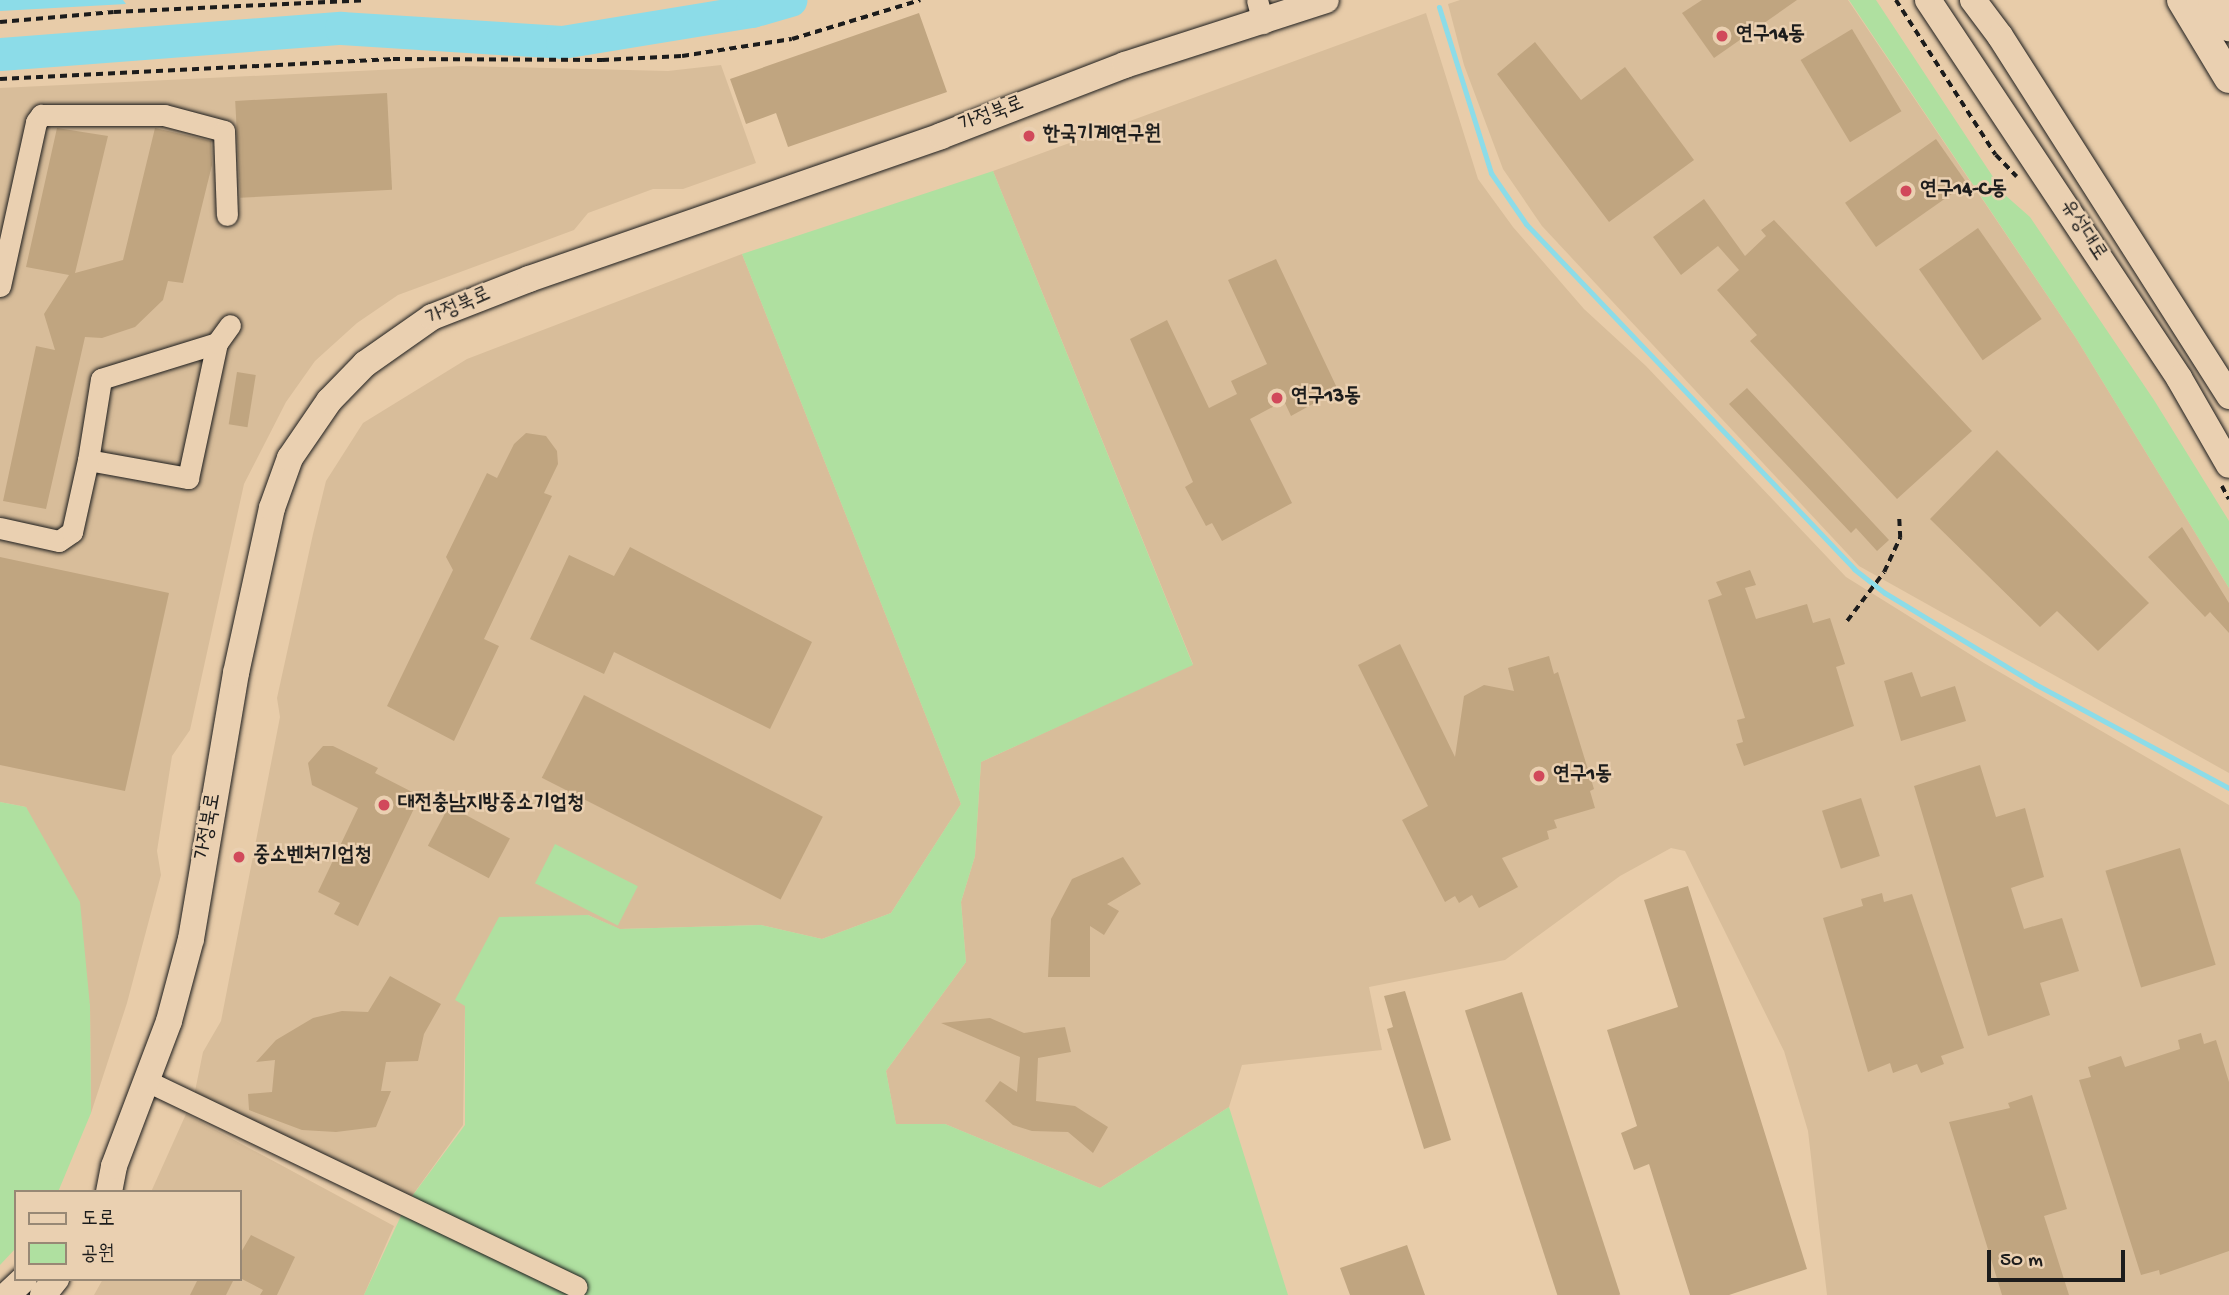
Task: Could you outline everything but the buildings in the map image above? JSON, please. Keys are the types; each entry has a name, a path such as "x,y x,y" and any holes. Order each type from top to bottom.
{"highway":[{"path":"2182,0 2229,78"},
{"path":"2213,0 2229,26"}],"main road":[{"name":"가정북로","path":"92,1190 111,1179 149,1082 191,939 236,673 272,508 290,458 329,401 365,364 432,317 529,279 941,136 1260,11 1326,0"},
{"name":"유성대로","path":"1928,0 2179,378 2229,465"},
{"name":"유성대로","path":"1973,0 2229,396"},
{"path":"7,1295 22,1281"},
{"path":"43,1295 55,1281"}],"lane":[{"path":"0,286 36,122 41,116 164,115 224,131 227,215"},
{"path":"88,460 188,478 217,343 230,325"},
{"path":"0,528 59,541 72,532 88,460 101,379 217,343"},
{"path":"149,1082 576,1287"}],"path":[{"path":"0,22 114,12 366,0"},
{"path":"0,79 393,59 602,60 682,55 792,39 920,0"},
{"path":"1847,621 1866,600 1884,572 1900,538 1899,519"}],"shaded area":[{"path":"1460,0 1848,0 2076,338 2229,588 2229,773 1859,566 1542,226 1503,169 1464,65 1448,4"},
{"name":"한국기계연구원","path":"1426,13 1478,179 1513,227 1584,309 1646,366 1846,577 1984,663 2229,805 2229,1295 1827,1295 1808,1131 1784,1051 1685,851 1671,848 1620,876 1505,960 1369,987 1382,1050 1242,1065 1229,1107 1100,1188 945,1124 896,1125 886,1071 966,962 961,902 975,856 981,762 1193,664 993,171"},
{"path":"721,65 756,163 683,189 653,189 588,213 574,230 398,295 357,323 315,361 286,402 244,484 190,730 172,756 157,851 161,875 127,1003 91,1113 90,1006 26,807 0,802 0,88 462,66 668,71"},
{"path":"742,254 961,804 891,913 822,939 761,925 619,929 588,915 465,1006 463,1125 407,1203 193,1101 203,1052 221,1021 280,717 277,698 326,481 363,423 467,359"},
{"path":"186,1114 394,1226 364,1295 94,1295 102,1281 242,1281 242,1190 152,1190"}],"green space":[{"path":"1849,0 1876,0 2005,195 2030,217 2154,400 2229,521 2229,588 2076,338"},
{"path":"993,171 1193,665 981,762 975,856 961,902 966,962 886,1071 896,1124 945,1124 1100,1188 1229,1107 1288,1295 364,1295 407,1203 465,1125 465,1006 455,1000 499,917 588,915 620,929 761,925 822,939 891,913 961,804 742,254"},
{"path":"0,802 26,807 80,902 90,1006 91,1113 59,1190 14,1190 14,1250 0,1265"},
{"path":"555,844 638,886 618,925 535,883"}],"water":[{"path":"0,0 123,0 126,4 0,11"}],"waterway":[{"path":"0,54 341,28 562,42 752,11 790,0"},
{"path":"1439,7 1491,173 1526,224 1854,569 1885,593 2035,684 2229,788"}],"place":[{"name":"연구14동","path":"1722,36"},
{"name":"한국기계연구원","path":"1029,136"},
{"name":"연구14-C동","path":"1906,191"},
{"name":"연구13동","path":"1277,398"},
{"name":"연구1동","path":"1539,776"},
{"name":"대전충남지방중소기업청","path":"384,805"},
{"name":"중소벤처기업청","path":"239,857"}]}
